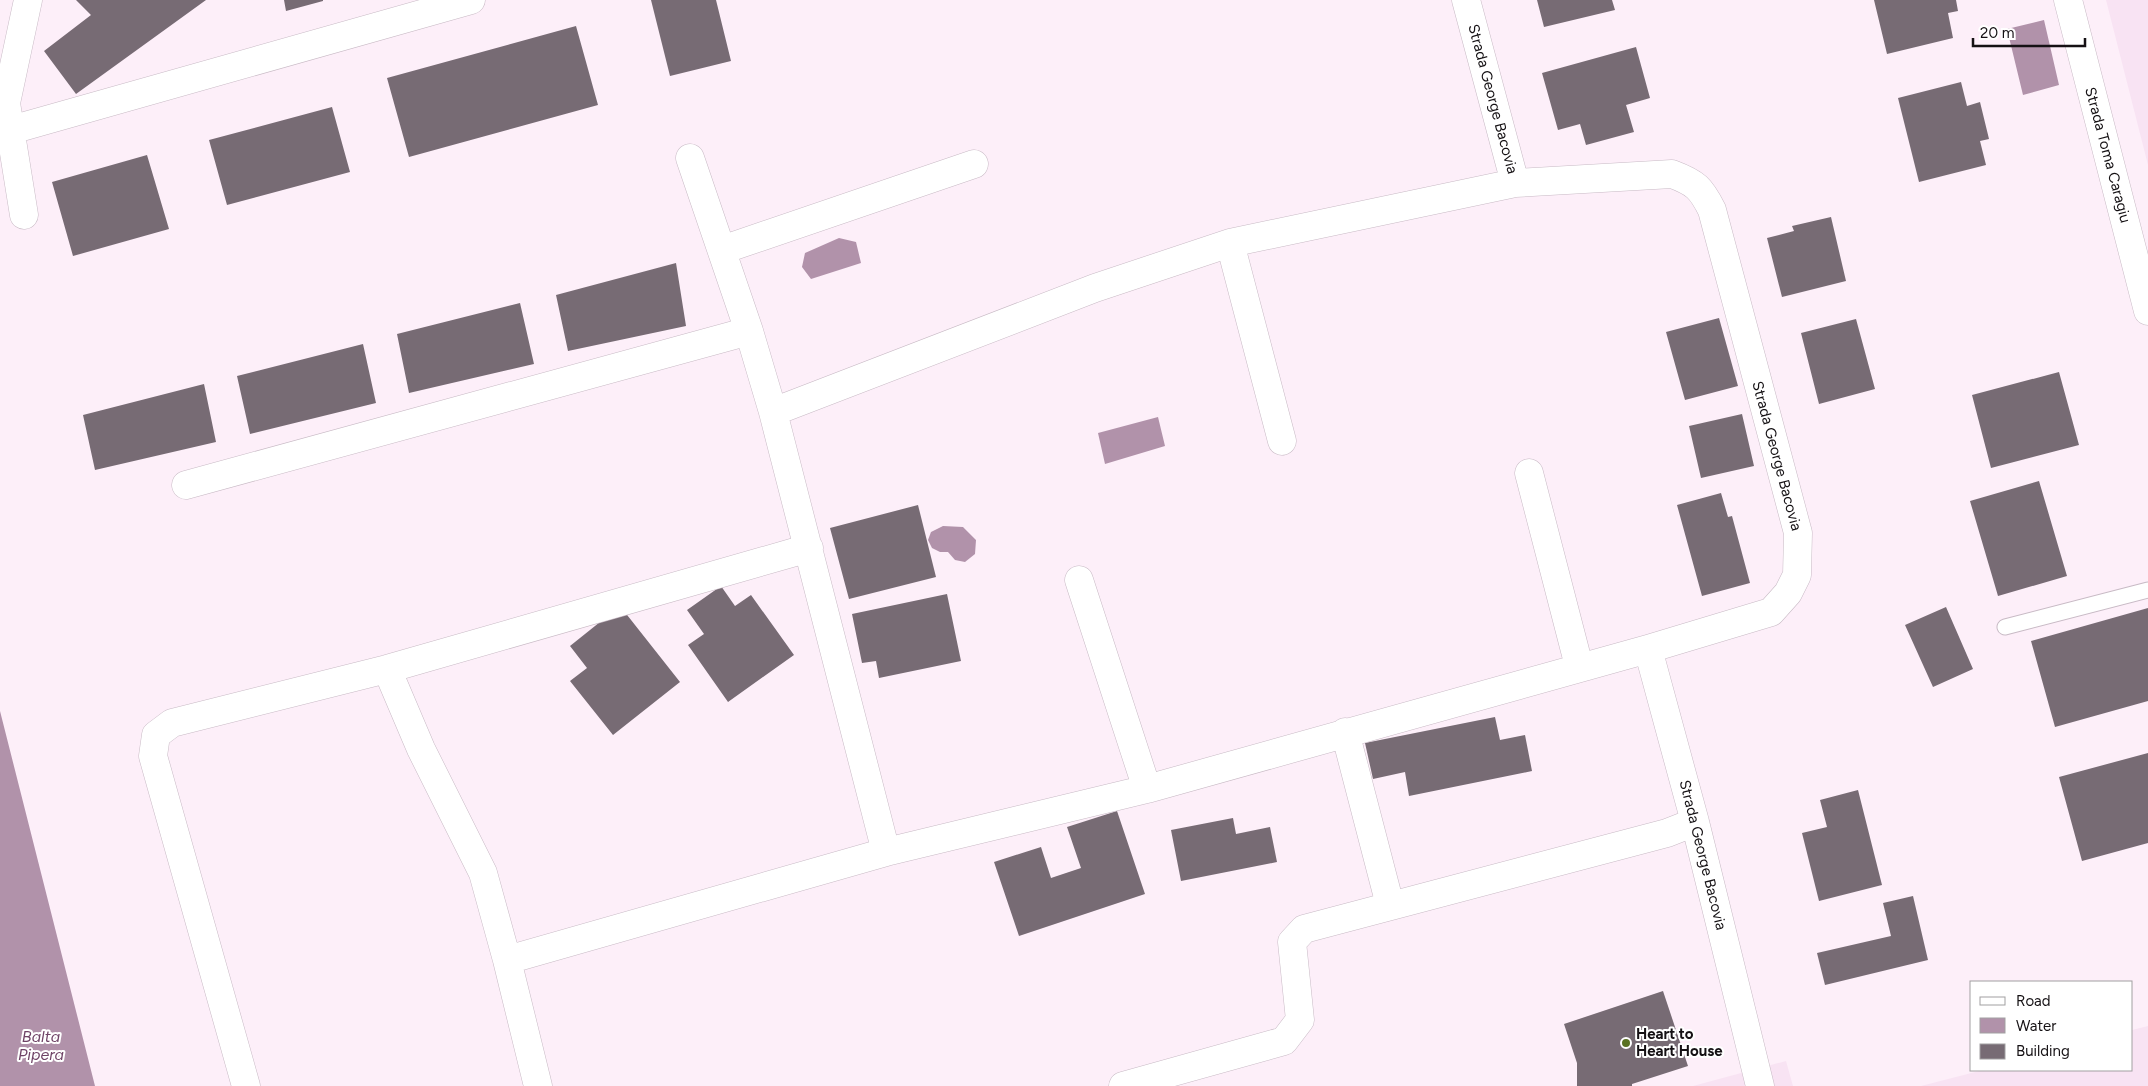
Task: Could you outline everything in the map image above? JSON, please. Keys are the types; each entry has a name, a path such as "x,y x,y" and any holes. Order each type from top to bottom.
{"street":[{"path":"24,215 6,103 28,0"},
{"path":"11,130 471,0"},
{"name":"Strada George Bacovia","path":"1466,0 1515,183 1672,174 1691,181 1704,195 1712,210 1798,533 1797,575 1788,593 1770,612 1648,649 1695,822 1760,1086"},
{"name":"Strada Toma Caragiu","path":"2068,0 2148,311"},
{"path":"690,158 750,331 774,412 886,852"},
{"path":"722,250 974,164"},
{"path":"774,412 1095,288 1230,243 1515,183"},
{"path":"1230,243 1282,441"},
{"path":"186,485 750,331"},
{"path":"1529,473 1579,666"},
{"path":"246,1086 153,756 156,735 172,723 387,669 809,548"},
{"path":"1079,580 1147,789"},
{"path":"507,960 886,852 1147,789 1579,666 1648,649"},
{"path":"387,669 421,748 483,873 538,1086"},
{"path":"1345,732 1390,905"},
{"path":"1122,1086 1284,1041 1300,1020 1292,942 1304,929 1668,833 1695,822"}],"lane":[{"path":"2005,626 2148,590"}],"shaded area":[{"path":"2106,0 2148,0 2148,165"},
{"path":"2148,1026 2148,1086 1921,1086 1979,1071 2133,1071 2133,1030"},
{"path":"1786,1061 1793,1086 1693,1086"}],"water":[{"path":"2044,20 2059,85 2023,95 2007,29"},
{"path":"839,238 856,242 861,263 811,279 802,267 805,253"},
{"path":"1158,417 1165,446 1105,464 1098,433"},
{"path":"943,526 963,527 976,540 975,554 965,562 955,560 948,552 940,552 932,548 928,540 931,532"},
{"name":"Balta Pipera","path":"0,711 95,1086 0,1086"}],"building":[{"path":"76,0 206,0 76,94 44,51 91,15"},
{"path":"284,0 323,0 323,1 286,11"},
{"path":"651,0 716,0 731,61 670,76"},
{"path":"1537,0 1612,0 1615,10 1544,27"},
{"path":"1874,0 1956,0 1958,11 1948,13 1953,38 1887,54"},
{"path":"576,26 598,105 409,157 387,78"},
{"path":"1636,47 1650,98 1626,105 1634,132 1586,145 1580,124 1558,130 1542,73"},
{"path":"1961,82 1967,106 1980,102 1989,139 1980,141 1986,165 1919,182 1898,98"},
{"path":"332,107 350,172 227,205 209,140"},
{"path":"147,155 169,229 73,256 52,182"},
{"path":"1831,217 1846,281 1782,297 1767,238 1794,231 1792,226"},
{"path":"676,263 686,326 568,351 556,295"},
{"path":"520,303 534,364 409,393 397,334"},
{"path":"1719,318 1738,386 1685,400 1666,332"},
{"path":"1856,319 1875,389 1819,404 1801,333"},
{"path":"363,344 376,403 250,434 237,376"},
{"path":"2059,372 2079,445 1991,468 1972,395"},
{"path":"204,384 216,442 95,470 83,415"},
{"path":"1742,414 1754,466 1701,478 1689,426"},
{"path":"2039,481 2067,576 1998,596 1970,501"},
{"path":"1721,493 1728,517 1732,516 1750,583 1702,596 1677,505"},
{"path":"918,505 936,577 849,599 830,528"},
{"path":"721,586 735,606 751,595 794,655 728,702 688,645 704,634 687,610"},
{"path":"947,594 961,661 879,678 876,661 862,663 852,614"},
{"path":"620,606 680,682 613,735 570,681 587,668 570,646"},
{"path":"1946,607 1973,669 1933,687 1905,625"},
{"path":"2148,608 2148,701 2055,727 2031,641"},
{"path":"1495,717 1500,740 1525,735 1532,771 1409,796 1405,772 1373,779 1365,743"},
{"path":"2148,753 2148,843 2082,861 2059,777"},
{"path":"1858,790 1882,885 1819,901 1802,833 1827,827 1820,800"},
{"path":"1117,811 1145,894 1019,936 994,862 1041,847 1051,878 1081,868 1067,827"},
{"path":"1233,818 1236,834 1270,827 1277,862 1181,881 1171,830"},
{"path":"1913,896 1928,960 1825,985 1817,953 1891,936 1883,903"},
{"name":"Heart to Heart House","path":"1663,991 1688,1066 1632,1084 1632,1086 1577,1086 1577,1063 1564,1024"}],"place":[{"name":"Heart to Heart House","path":"1626,1043"}]}
